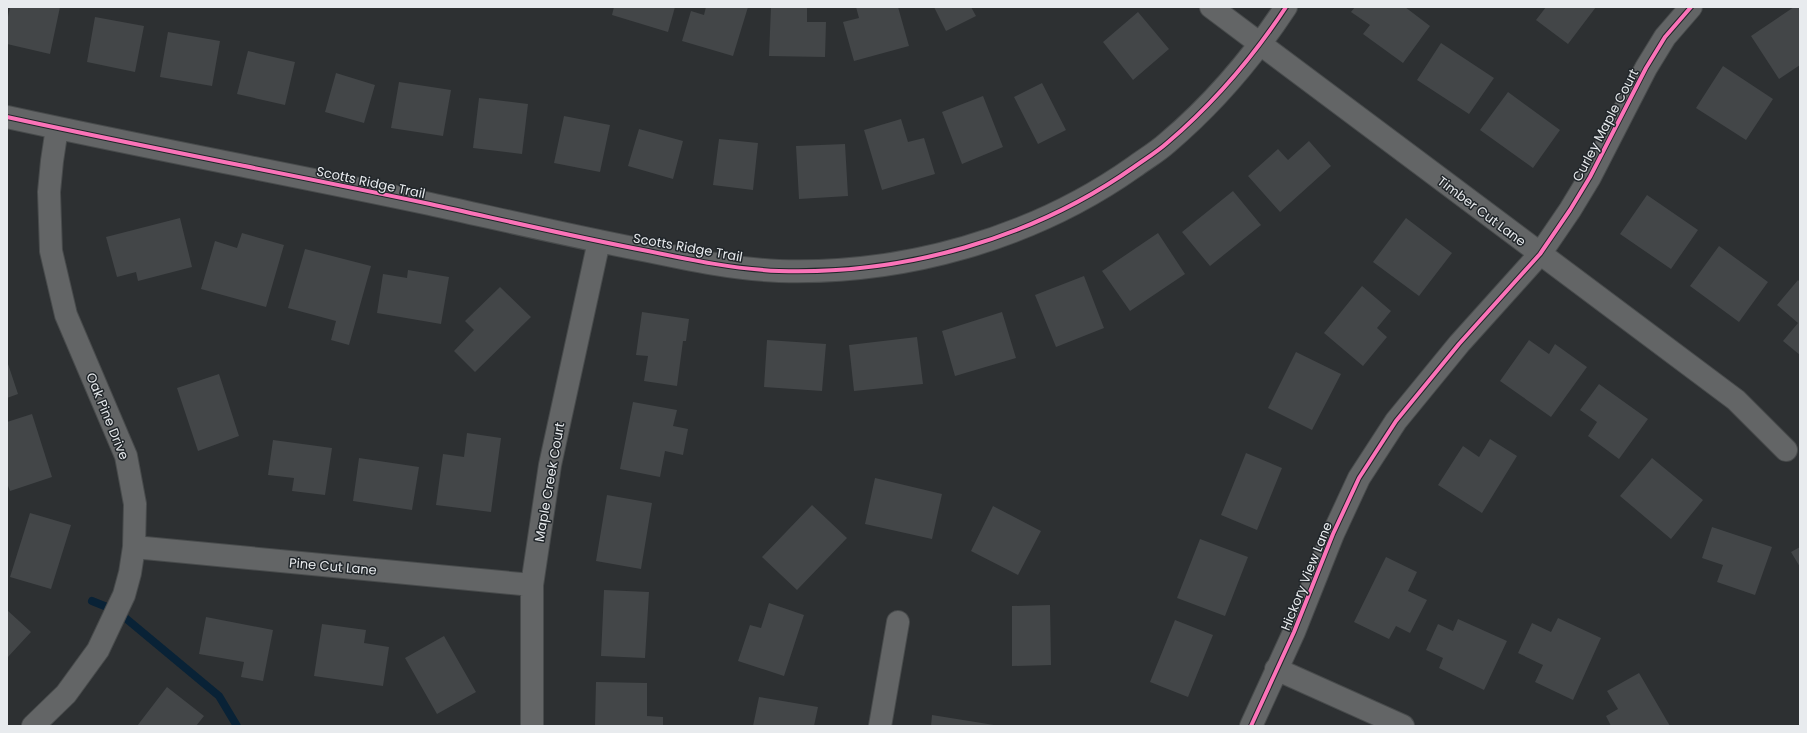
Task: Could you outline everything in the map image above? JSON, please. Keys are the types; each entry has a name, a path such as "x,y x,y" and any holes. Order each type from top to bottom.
{"street":[{"name":"Timber Cut Lane","path":"1211,7 1736,400 1786,450"},
{"name":"Scotts Ridge Trail","path":"7,117 727,267 778,271 830,271 910,261 972,246 1023,229 1066,208 1117,179 1165,145 1205,109 1262,44 1286,7"},
{"name":"Curley Maple Court","path":"1540,254 1590,178 1646,68 1665,37 1691,7"},
{"name":"Oak Pine Drive","path":"34,726 66,694 98,650 124,595 130,573 134,547 135,504 126,456 66,315 51,251 50,192 52,161 57,128"},
{"name":"Maple Creek Court","path":"532,726 532,585 550,465 599,241"},
{"name":"Hickory View Lane","path":"1252,726 1276,669 1294,632 1333,534 1359,478 1396,421 1459,344 1540,254"},
{"name":"Pine Cut Lane","path":"134,547 532,585"},
{"path":"880,726 898,622"},
{"path":"1276,669 1403,726"}],"building":[{"path":"10,7 60,7 50,54 7,44 7,22"},
{"path":"614,7 675,7 668,32 612,15"},
{"path":"706,7 748,7 733,56 682,41 691,11 704,15"},
{"path":"771,7 807,8 807,22 826,22 825,57 769,56"},
{"path":"856,7 898,7 909,46 854,61 843,22 859,18"},
{"path":"934,7 971,7 976,16 946,31"},
{"path":"1355,7 1405,7 1430,26 1403,63 1363,34 1370,25 1351,12"},
{"path":"1546,7 1596,7 1568,44 1536,20"},
{"path":"1794,7 1800,7 1800,65 1779,79 1751,36"},
{"path":"1138,12 1169,49 1133,80 1103,42"},
{"path":"95,17 144,26 135,72 87,62"},
{"path":"168,32 220,41 212,86 160,77"},
{"path":"1441,43 1494,78 1469,114 1417,80"},
{"path":"248,51 295,62 285,105 237,94"},
{"path":"1723,66 1773,99 1746,140 1696,108"},
{"path":"336,73 375,85 364,123 325,112"},
{"path":"399,82 451,90 443,136 391,128"},
{"path":"1042,83 1066,130 1038,144 1014,97"},
{"path":"1508,92 1560,130 1533,168 1480,130"},
{"path":"983,96 1003,147 962,164 942,112"},
{"path":"479,98 528,104 522,154 473,148"},
{"path":"564,116 610,125 600,172 554,163"},
{"path":"901,119 908,142 924,138 935,174 882,190 864,130"},
{"path":"639,129 683,141 673,179 628,166"},
{"path":"719,139 758,143 753,190 713,185"},
{"path":"1309,141 1331,166 1280,212 1248,176 1278,149 1288,160"},
{"path":"845,144 848,196 799,199 796,146"},
{"path":"1233,191 1261,225 1210,266 1182,232"},
{"path":"1647,195 1698,230 1671,269 1620,234"},
{"path":"180,218 192,267 138,281 136,272 117,277 106,237"},
{"path":"1406,218 1452,253 1419,296 1373,262"},
{"path":"242,233 284,245 266,307 201,289 215,241 237,248"},
{"path":"1158,233 1185,274 1130,311 1102,271"},
{"path":"1719,246 1768,282 1739,322 1690,286"},
{"path":"305,249 371,266 349,345 331,340 336,321 288,308"},
{"path":"408,270 449,277 441,324 377,313 383,274 407,278"},
{"path":"1084,276 1104,328 1056,347 1035,295"},
{"path":"1798,280 1800,282 1800,355 1783,341 1798,323 1777,305"},
{"path":"1362,286 1391,311 1377,328 1387,337 1363,366 1324,333"},
{"path":"500,287 531,317 475,372 454,351 474,330 465,321"},
{"path":"642,312 689,319 686,341 683,341 677,386 644,381 648,356 636,355"},
{"path":"1002,312 1016,358 955,376 942,331"},
{"path":"917,337 923,384 854,391 849,345"},
{"path":"767,340 826,344 822,391 764,387"},
{"path":"1529,340 1549,354 1555,344 1587,367 1551,417 1500,381"},
{"path":"1296,352 1341,374 1312,430 1268,408"},
{"path":"7,361 18,394 7,398"},
{"path":"219,374 239,436 198,451 177,388"},
{"path":"1599,384 1648,419 1619,459 1588,436 1597,422 1580,410"},
{"path":"633,402 677,410 673,426 688,429 683,455 665,451 660,477 620,469"},
{"path":"32,414 52,477 10,491 7,483 7,422"},
{"path":"467,433 501,438 491,512 436,505 443,454 464,457"},
{"path":"1490,439 1517,456 1482,513 1438,485 1463,446 1479,457"},
{"path":"273,440 332,448 325,495 292,491 294,478 268,475"},
{"path":"1246,453 1282,468 1257,530 1221,515"},
{"path":"359,458 419,467 412,510 353,501"},
{"path":"1652,458 1703,500 1671,539 1620,496"},
{"path":"875,478 942,494 932,539 865,524"},
{"path":"607,495 652,503 641,569 596,561"},
{"path":"812,505 847,538 797,590 762,557"},
{"path":"993,506 1041,531 1018,575 971,551"},
{"path":"30,513 71,525 51,589 10,577"},
{"path":"1712,527 1772,547 1755,595 1717,582 1723,565 1702,558"},
{"path":"1200,539 1248,557 1225,616 1177,598"},
{"path":"1800,547 1800,567 1791,552"},
{"path":"1386,557 1417,572 1408,591 1427,600 1410,633 1396,626 1389,639 1354,622"},
{"path":"604,590 649,592 645,658 601,656"},
{"path":"769,603 804,615 784,676 738,661 750,625 761,628"},
{"path":"1050,605 1051,665 1012,666 1012,606"},
{"path":"7,610 31,632 7,658"},
{"path":"206,617 273,630 263,681 241,677 244,662 199,654"},
{"path":"1558,618 1601,638 1573,700 1535,682 1543,665 1518,653 1532,623 1551,632"},
{"path":"1458,619 1507,641 1484,690 1439,668 1443,658 1426,650 1438,624 1453,631"},
{"path":"1175,620 1213,635 1188,697 1150,682"},
{"path":"322,624 366,630 364,643 389,647 383,686 314,676"},
{"path":"444,636 476,692 437,714 405,658"},
{"path":"1639,673 1670,726 1611,726 1606,716 1618,709 1607,691"},
{"path":"596,682 647,683 647,716 663,717 663,726 595,726"},
{"path":"167,687 204,716 196,726 137,726"},
{"path":"759,697 818,707 814,726 753,726"},
{"path":"932,715 994,725 994,726 931,726"}],"waterway":[{"path":"92,601 117,611 219,696 237,726"}],"cycle path":[{"path":"7,117 430,204 696,261 762,270 826,271 872,267 919,259 965,248 1010,233 1053,214 1095,192 1134,167 1184,128 1216,96 1246,62 1286,7"},
{"path":"1251,726 1294,632 1333,534 1359,478 1396,421 1459,344 1540,254 1590,177 1646,68 1665,37 1691,7"}]}
